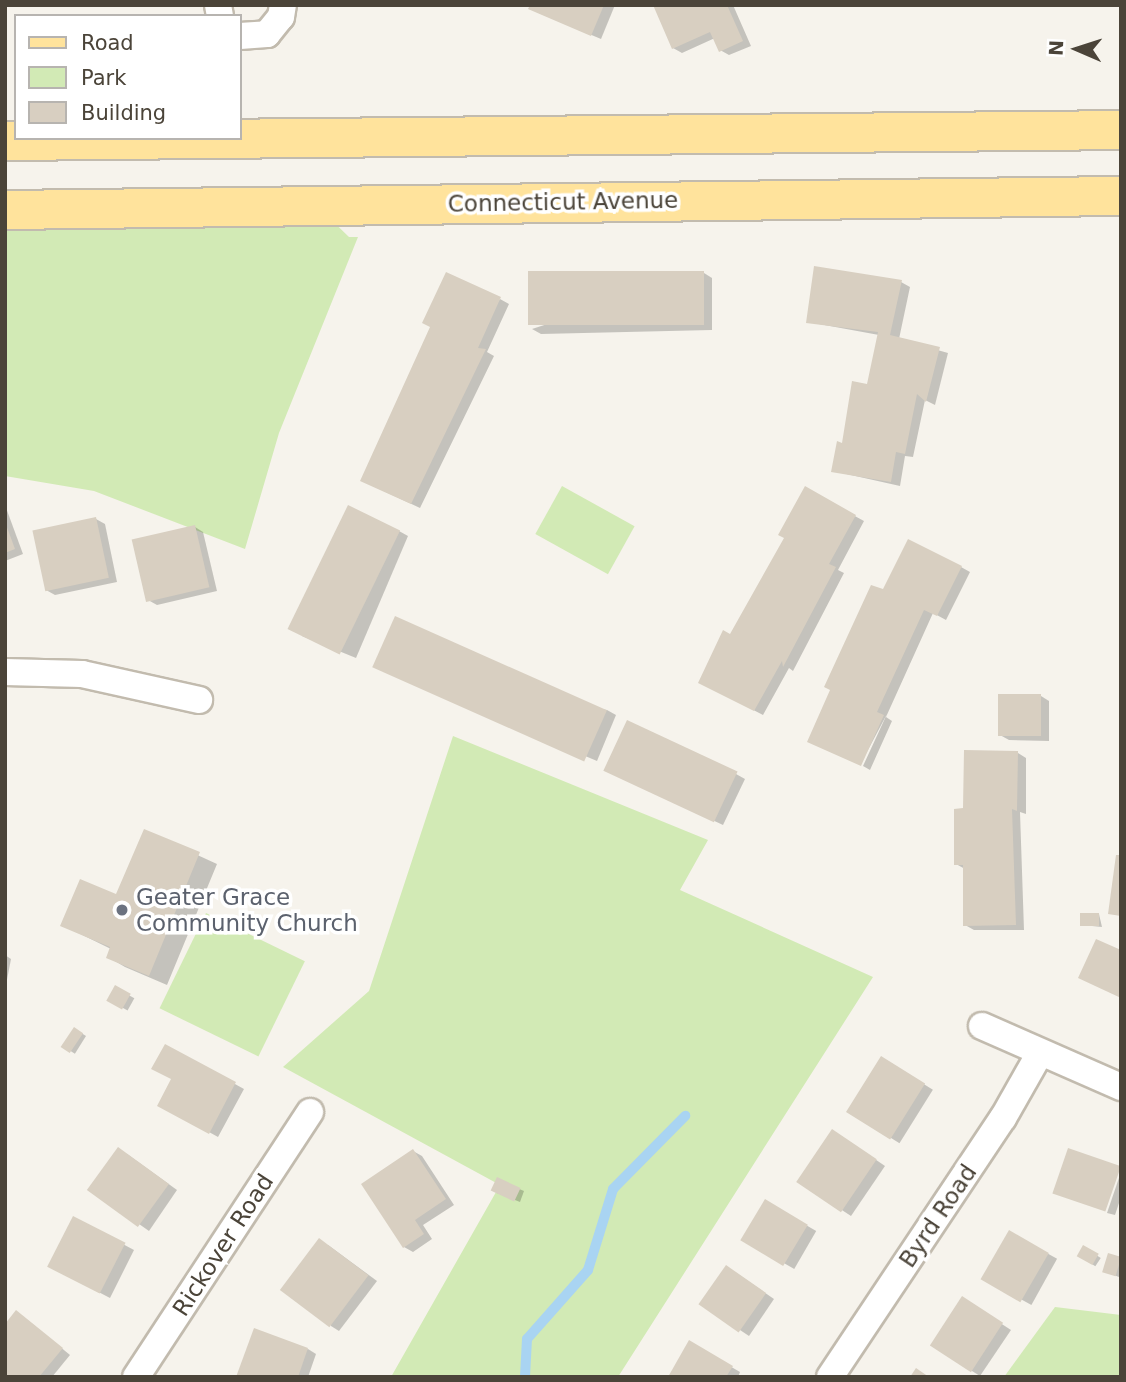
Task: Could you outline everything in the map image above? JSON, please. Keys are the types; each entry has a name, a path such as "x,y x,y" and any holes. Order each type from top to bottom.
{"main road":[{"path":"242,139 1121,130"},
{"path":"5,141 106,140"},
{"name":"Connecticut Avenue","path":"5,210 1121,196"}],"street":[{"path":"242,36 267,34 281,17 283,5"},
{"path":"5,672 82,674 200,700"},
{"path":"982,1026 1121,1087"},
{"name":"Byrd Road","path":"830,1377 1003,1118 1040,1053"},
{"name":"Rickover Road","path":"136,1377 310,1112"}],"green space":[{"path":"317,206 349,237 358,237 279,433 245,549 94,491 5,476 5,210"},
{"path":"562,486 635,526 608,574 535,534"},
{"path":"453,736 708,840 680,890 873,977 618,1377 391,1377 500,1185 283,1067 369,991"},
{"path":"206,913 305,961 258,1056 160,1008"},
{"path":"1055,1307 1121,1315 1121,1377 1004,1377"}],"building":[{"path":"530,5 604,5 591,36 528,9"},
{"path":"653,5 727,5 743,41 719,52 710,32 672,49"},
{"path":"814,266 902,280 890,335 940,347 926,402 917,394 905,454 896,452 891,482 831,472 837,441 842,443 852,381 867,384 878,332 806,323"},
{"path":"528,271 704,271 704,325 528,325"},
{"path":"446,272 501,297 478,348 486,349 411,504 360,481 430,327 422,323"},
{"path":"805,486 856,515 829,564 836,567 783,667 782,661 754,711 698,683 723,630 730,634 784,538 778,535"},
{"path":"348,505 400,530 340,654 288,629"},
{"path":"96,517 109,578 45,591 32,531"},
{"path":"5,522 15,549 5,553"},
{"path":"195,525 209,587 146,602 132,540"},
{"path":"908,539 962,566 937,616 924,610 877,712 884,715 861,766 807,742 830,690 824,687 871,585 883,589"},
{"path":"395,616 607,710 584,762 372,667"},
{"path":"998,694 1041,694 1041,736 998,736"},
{"path":"627,720 738,772 714,822 603,771"},
{"path":"964,750 1018,751 1017,811 1012,809 1016,925 963,926 963,865 954,865 954,809 963,808"},
{"name":"Geater Grace Community Church","path":"144,829 200,852 149,976 106,958 110,947 60,926 80,879 116,894"},
{"path":"1116,855 1121,855 1121,916 1108,914"},
{"path":"1080,913 1099,913 1099,926 1080,926"},
{"path":"1096,939 1121,950 1121,998 1078,978"},
{"path":"115,985 131,994 122,1009 106,1001"},
{"path":"74,1027 83,1033 70,1053 61,1047"},
{"path":"165,1044 236,1082 209,1134 157,1106 171,1079 151,1069"},
{"path":"881,1056 925,1084 890,1140 846,1112"},
{"path":"832,1129 877,1159 841,1212 796,1182"},
{"path":"118,1147 169,1184 138,1227 87,1190"},
{"path":"1068,1148 1121,1166 1105,1212 1052,1193"},
{"path":"413,1149 446,1199 415,1220 424,1234 403,1248 361,1184"},
{"path":"497,1177 521,1188 514,1202 491,1191"},
{"path":"765,1199 808,1225 783,1266 740,1240"},
{"path":"73,1216 126,1243 100,1294 47,1267"},
{"path":"1009,1230 1049,1253 1020,1302 980,1279"},
{"path":"319,1238 369,1275 329,1327 280,1290"},
{"path":"1083,1245 1099,1254 1092,1265 1077,1256"},
{"path":"1108,1253 1121,1257 1116,1276 1102,1272"},
{"path":"726,1265 766,1293 739,1332 698,1304"},
{"path":"962,1296 1003,1323 971,1372 930,1345"},
{"path":"16,1310 63,1348 39,1377 5,1377 5,1324"},
{"path":"254,1328 308,1348 298,1377 236,1377"},
{"path":"689,1340 733,1366 726,1377 668,1377"},
{"path":"916,1368 929,1377 910,1377"}],"waterway":[{"path":"525,1377 527,1339 588,1270 613,1189 685,1116"}],"place":[{"name":"Geater Grace Community Church","path":"122,910"}]}
